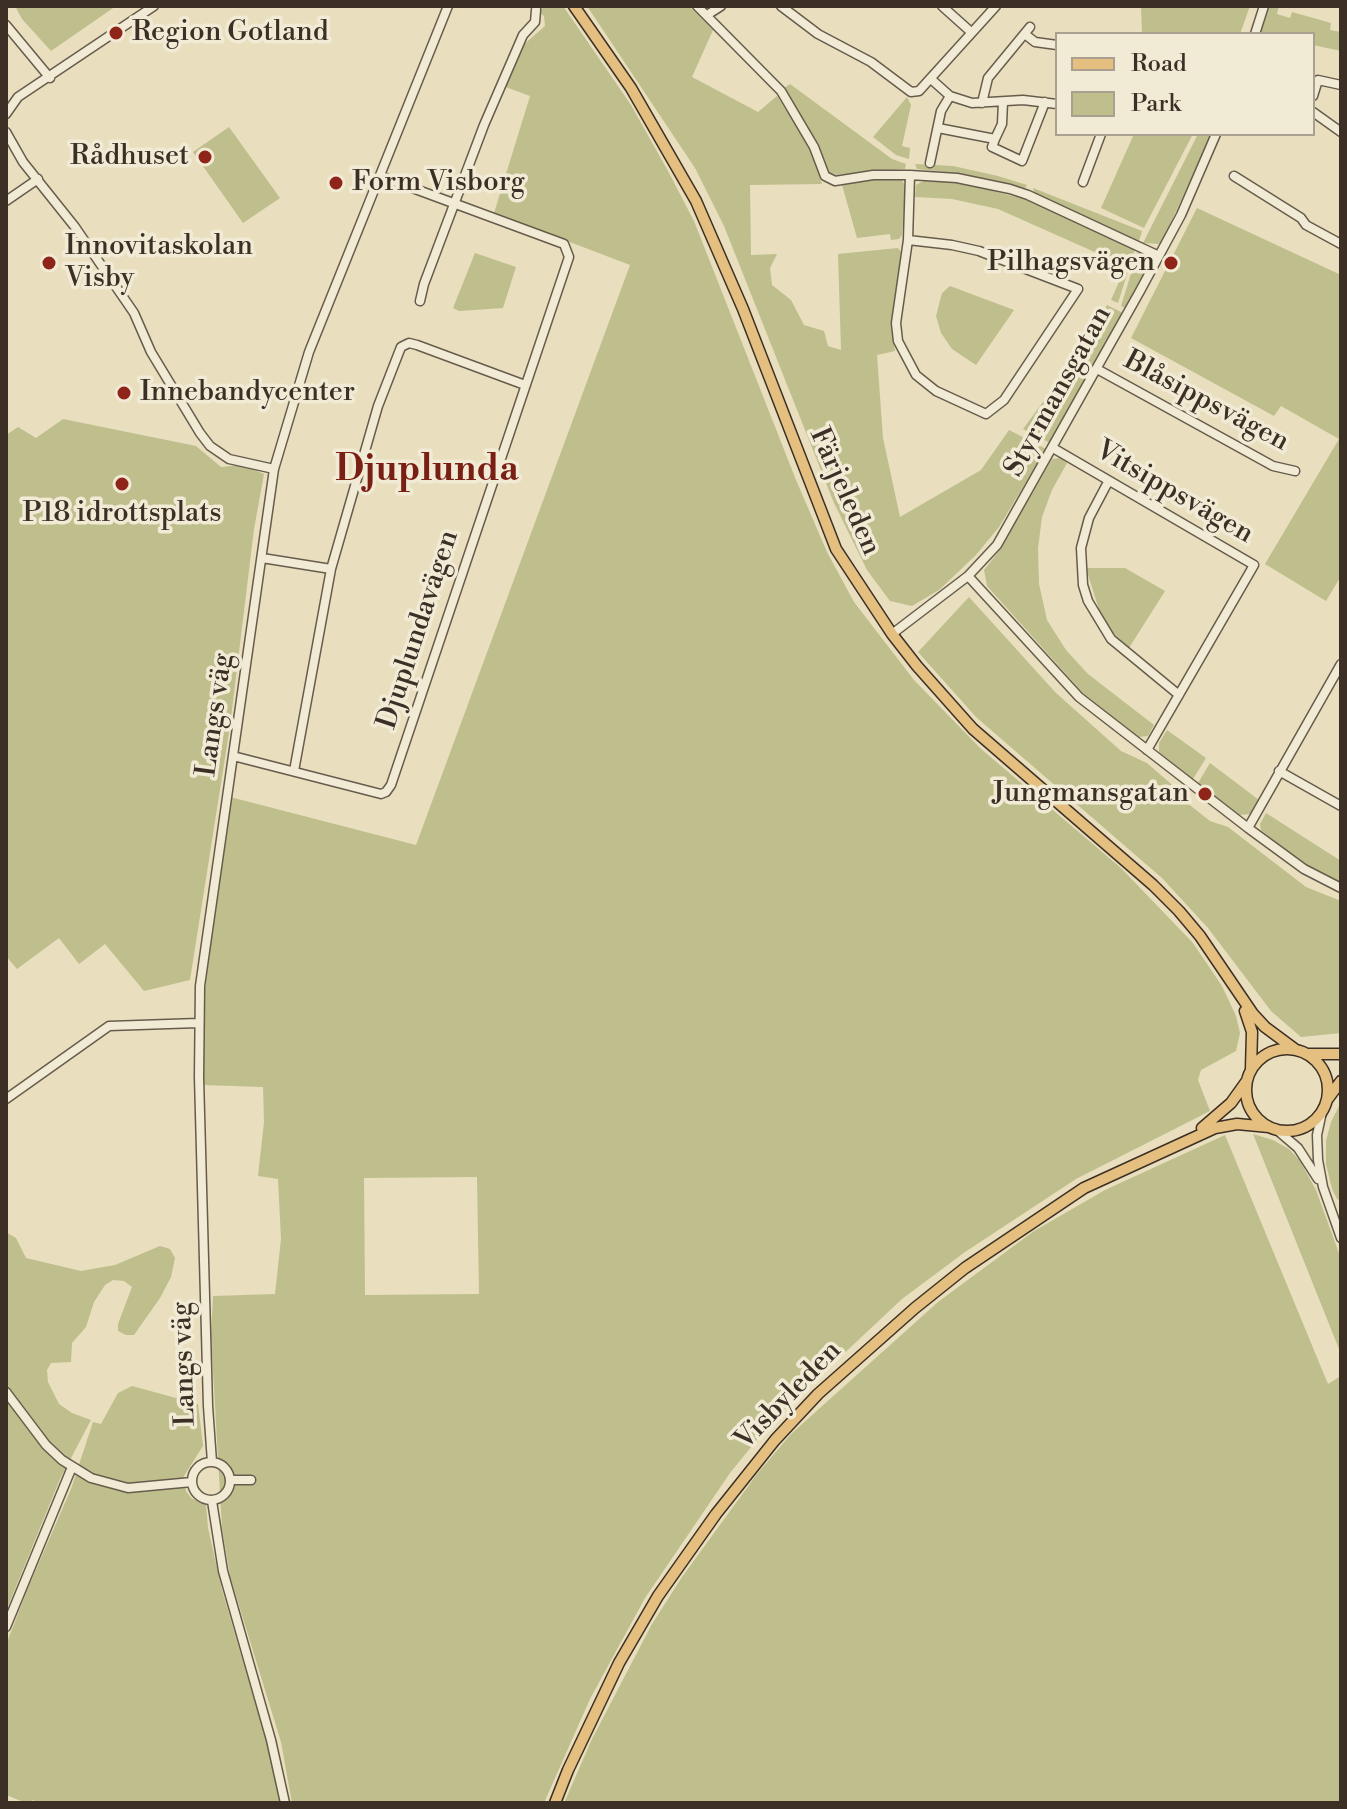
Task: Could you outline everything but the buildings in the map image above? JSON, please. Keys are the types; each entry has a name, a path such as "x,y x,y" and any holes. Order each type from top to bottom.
{"main road":[{"name":"Färjeleden","path":"574,6 631,88 696,201 743,309 836,549 892,634 973,729 1179,911 1265,1027 1301,1052"},
{"name":"Färjeleden","path":"1238,994 1252,1032 1249,1075"},
{"path":"1341,1054 1286,1049 1270,1052 1261,1058 1249,1075 1246,1091 1256,1116 1273,1128 1302,1128 1315,1120 1341,1081"},
{"path":"1301,1052 1316,1060 1325,1074 1328,1085 1324,1107"},
{"name":"Visbyleden","path":"1184,1141 1221,1114 1249,1075"},
{"name":"Visbyleden","path":"555,1803 619,1663 658,1596 716,1514 775,1440 817,1395 915,1308 1013,1234 1084,1188 1184,1141 1226,1125 1273,1128"}],"street":[{"path":"6,114 18,97 154,6"},
{"name":"Langs väg","path":"212,1462 198,1023 202,960 274,469 301,374 448,6"},
{"path":"697,6 781,91 814,147 825,176 835,181 873,175 957,178 1028,195 1159,256"},
{"path":"707,15 721,6"},
{"path":"781,6 818,34 871,62 909,91 919,91 996,6"},
{"path":"942,6 971,32"},
{"path":"1256,32 1264,6"},
{"path":"420,301 503,79 523,35 535,22 536,10"},
{"path":"6,25 50,78"},
{"path":"982,103 988,78 1028,31 1035,42 1055,45"},
{"path":"931,79 950,96 972,103 1055,104"},
{"path":"1315,90 1318,80 1341,85"},
{"path":"930,163 941,111 950,96"},
{"path":"1003,102 1002,124 992,147 1022,161 1045,102"},
{"path":"1315,113 1341,132"},
{"path":"938,128 995,139"},
{"path":"6,132 23,162 134,313 151,352 205,440 229,459 274,469"},
{"path":"1083,182 1100,136"},
{"name":"Styrmansgatan","path":"892,634 968,576 997,545 1181,215 1215,136"},
{"path":"908,240 979,251 1078,289 1004,400 986,414 936,391 916,375 898,341 896,323 908,240 910,175"},
{"name":"Djuplundavägen","path":"233,756 381,794 391,785 569,257 564,244 380,176"},
{"path":"1234,176 1301,218 1306,225 1341,244"},
{"path":"6,201 38,179"},
{"path":"294,771 331,569 378,406 401,347 409,343 417,345 525,385"},
{"name":"Blåsippsvägen","path":"1097,369 1273,466 1295,471"},
{"name":"Vitsippsvägen","path":"1053,448 1254,565 1147,750"},
{"path":"1108,482 1089,518 1081,548 1083,585 1088,601 1111,639 1179,695"},
{"path":"262,558 331,569"},
{"path":"968,576 1079,697 1304,869 1341,888"},
{"path":"1248,828 1341,664"},
{"path":"1279,771 1341,806"},
{"path":"6,1099 109,1026 198,1023"},
{"path":"1323,1187 1317,1147 1324,1107"},
{"path":"1273,1128 1298,1148 1323,1187 1337,1212 1341,1238"},
{"path":"6,1392 37,1435 72,1467 99,1481 128,1488 192,1482 198,1495 212,1501 226,1494 230,1480 251,1480"},
{"name":"Langs väg","path":"192,1482 198,1468 212,1462 226,1469 230,1480"},
{"path":"6,1627 72,1467"},
{"path":"212,1501 223,1571 271,1740 285,1803"}],"green space":[{"path":"15,6 116,6 51,51 22,19"},
{"path":"538,6 563,6 631,105 668,171 694,221 827,552 854,602 914,680 980,748 1121,868 1193,943 1222,986 1240,1033 1236,1051 1201,1070 1198,1080 1210,1111 1076,1179 965,1252 902,1299 773,1420 730,1473 645,1598 590,1699 544,1803 292,1803 281,1742 230,1576 222,1528 211,1335 213,1296 275,1294 281,1239 278,1179 258,1176 264,1122 263,1087 203,1085 204,996 230,797 416,845 630,265 494,213 530,96 503,86 521,47 545,26 544,16 536,10","holes":["477,1177 479,1294 365,1295 364,1178"]},
{"path":"587,6 689,6 713,30 692,77 758,112 777,96 811,150 822,184 750,185 751,255 777,254 770,268 772,285 791,300 804,325 824,331 828,346 841,350 838,254 898,248 901,252 892,323 895,351 877,355 883,438 900,517 981,470 1009,430 1046,449 999,527 976,555 939,590 912,606 890,601 867,570 834,503 724,226 695,168"},
{"path":"1141,6 1250,6 1241,32 1142,32"},
{"path":"1270,6 1279,6 1277,14 1290,18 1292,12 1331,23 1330,30 1341,32 1341,51 1315,45 1315,32 1261,32"},
{"path":"790,84 892,159 906,164 905,169 836,175 829,172 819,146 784,88"},
{"path":"907,97 911,105 902,146 910,148 909,159 896,155 873,137"},
{"path":"229,127 280,198 243,223 193,152"},
{"path":"1133,136 1192,136 1144,228 1101,208"},
{"path":"1197,136 1210,136 1163,240 1159,244 1143,243"},
{"path":"915,164 953,166 1027,185 1024,190 956,173 917,169"},
{"path":"876,179 902,180 906,187 902,235 899,239 891,240 890,234 857,238 842,185"},
{"path":"927,179 957,182 1028,200 1135,249 1118,303 1111,300 1126,266 998,209 952,199 915,197 916,185"},
{"path":"1033,188 1142,231 1139,241 1034,194"},
{"path":"1197,208 1341,275 1341,576 1326,601 1265,564 1339,439 1281,406 1274,416 1131,338"},
{"path":"1138,251 1147,258 1148,265 1125,308 1121,306"},
{"path":"475,253 516,267 503,308 459,311 453,308"},
{"path":"950,286 1014,310 976,365 952,349 941,333 936,316 942,293"},
{"path":"1107,305 1123,313 1050,443 1023,429 1081,355"},
{"path":"63,419 196,446 221,467 242,465 264,474 254,529 230,726 190,980 144,991 105,944 79,964 59,938 17,969 6,956 6,435 18,427 36,438"},
{"path":"1061,458 1067,463 1042,517 1038,548 1039,584 1047,620 1066,650 1088,674 1154,725 1148,736 1139,737 1084,694 987,586 984,570 1000,550 1052,459"},
{"path":"1086,568 1125,568 1165,591 1129,648 1108,628"},
{"path":"969,597 1056,693 1121,751 1147,763 1210,821 1228,827 1306,887 1341,901 1341,1033 1301,1037 1271,1011 1208,928 1162,878 976,717 918,652"},
{"path":"1167,730 1206,758 1193,779 1159,752 1159,743"},
{"path":"1210,763 1259,800 1250,814 1240,815 1198,783"},
{"path":"1266,813 1341,861 1341,883 1303,864 1261,830 1260,824"},
{"path":"1341,1102 1341,1201 1332,1189 1326,1164 1326,1141"},
{"path":"1253,1134 1289,1149 1300,1161 1316,1190 1341,1259 1341,1354"},
{"path":"1225,1135 1328,1384 1341,1376 1341,1803 564,1803 592,1739 652,1624 757,1474 791,1434 938,1302 1034,1231 1105,1190"},
{"path":"6,1232 16,1238 26,1258 81,1271 115,1265 160,1246 170,1249 175,1258 171,1277 160,1298 134,1335 118,1331 132,1287 124,1281 113,1280 105,1285 94,1302 86,1327 72,1343 71,1362 51,1363 47,1370 48,1382 59,1404 91,1420 60,1479 6,1611"},
{"path":"132,1386 198,1404 203,1446 184,1476 186,1491 191,1498 206,1505 222,1590 269,1751 280,1803 40,1803 32,1800 26,1803 6,1795 6,1645 71,1489 93,1422 101,1424 118,1393"}],"place":[{"name":"Region Gotland","path":"116,33"},
{"name":"Rådhuset","path":"205,157"},
{"name":"Form Visborg","path":"336,183"},
{"name":"Innovitaskolan Visby","path":"49,263"},
{"name":"Pilhagsvägen","path":"1171,263"},
{"name":"Innebandycenter","path":"124,393"},
{"name":"P18 idrottsplats","path":"122,484"},
{"name":"Jungmansgatan","path":"1205,794"}],"district":[{"name":"Djuplunda","path":"427,471"}]}
